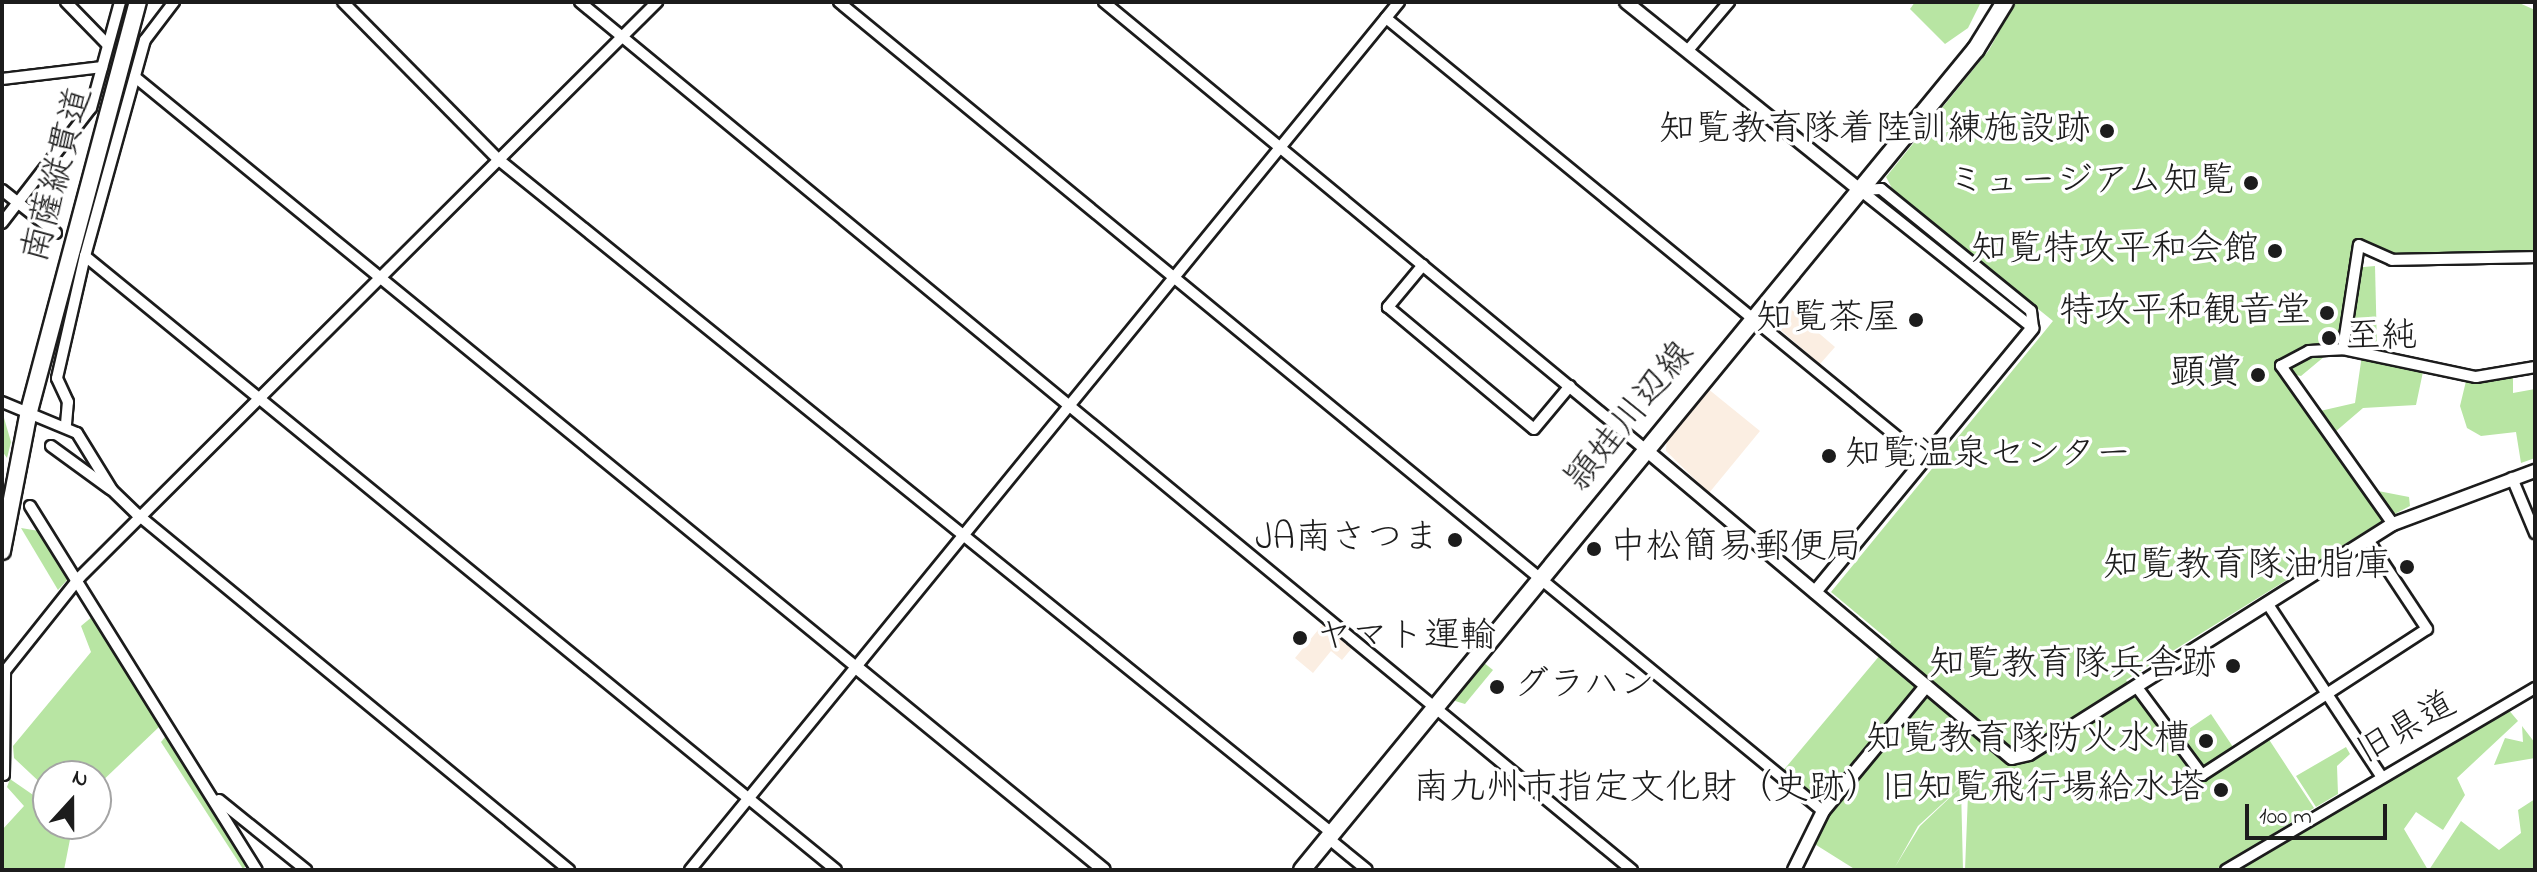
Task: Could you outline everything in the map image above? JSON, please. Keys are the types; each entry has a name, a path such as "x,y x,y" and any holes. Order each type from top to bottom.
{"main road":[{"name":"南薩縦貫道","path":"2,551 29,411 138,2"},
{"name":"頴娃川辺線","path":"1302,870 1976,49 2005,2"}],"street":[{"path":"66,2 108,45"},
{"path":"2,223 91,108 120,2"},
{"path":"66,424 68,402 57,378 85,256 145,40 174,2"},
{"path":"343,2 499,160 1330,835 1367,870"},
{"path":"580,2 618,40 1632,870"},
{"path":"4,775 5,671 80,577 137,514 657,2"},
{"path":"839,2 1823,811"},
{"path":"1104,2 1570,386 2012,758 2136,686 2393,524 2535,471"},
{"path":"690,870 1399,2"},
{"path":"1626,2 1689,49 1860,190 1881,189 2031,311 2033,328 1815,592"},
{"path":"1689,49 1729,2"},
{"path":"1386,18 1755,316 1924,459"},
{"path":"2,79 102,67"},
{"path":"135,77 1104,870"},
{"path":"2,190 56,233"},
{"path":"2343,349 2359,245 2392,260 2535,257"},
{"path":"85,256 836,870"},
{"path":"1423,265 1388,307 1534,429 1570,386"},
{"path":"2393,524 2281,366 2309,351 2343,349 2476,377 2535,367"},
{"path":"2,402 66,424 85,441 112,490"},
{"path":"51,446 112,490 137,514 569,870"},
{"path":"2512,478 2535,533"},
{"path":"30,506 80,577 257,870"},
{"path":"2136,686 2202,775 2427,629 2368,540"},
{"path":"2267,603 2381,776"},
{"path":"1794,870 1823,811 1926,686"},
{"name":"旧県道","path":"2226,870 2535,688"},
{"path":"211,794 306,870"}],"shaded area":[{"path":"1779,299 1835,347 1820,364 1769,320"},
{"path":"1707,388 1760,431 1709,493 1666,451 1667,436"},
{"path":"1323,624 1352,648 1342,660 1331,651 1313,673 1295,658"}],"green space":[{"path":"1915,2 1981,2 1968,28 1945,44 1910,9"},
{"path":"2015,2 2517,2 2535,10 2535,254 2383,255 2358,238 2337,346 2301,376 2291,374 2385,519 2126,680 2171,741 2211,714 2239,756 2268,738 2314,808 2215,870 1965,870 1968,794 1965,783 1918,826 1895,867 1920,826 1961,787 1963,870 1856,870 1813,843 1830,812 1782,772 1891,642 1831,592 2053,321 1894,192 1886,177 1989,50"},
{"path":"2375,266 2377,348 2345,345 2353,268"},
{"path":"2362,355 2424,367 2416,405 2363,408 2335,432 2320,411 2355,403"},
{"path":"2513,376 2513,393 2535,389 2535,458 2521,463 2516,432 2481,436 2467,428 2460,406 2466,381"},
{"path":"2,411 11,442 7,458 2,451"},
{"path":"2373,490 2409,497 2410,506 2391,516"},
{"path":"21,528 39,531 68,579 58,590"},
{"path":"93,616 159,727 112,772 112,760 32,760 32,775 14,758 13,746 91,652 81,626"},
{"path":"1483,662 1493,670 1465,704 1452,700"},
{"path":"2507,708 2518,721 2457,778 2465,795 2443,830 2416,812 2404,829 2428,870 2238,870"},
{"path":"2522,726 2535,743 2535,758 2494,765 2505,738 2523,742"},
{"path":"166,736 247,865 243,869 161,742"},
{"path":"2346,747 2350,754 2337,766 2338,794 2316,807 2296,776"},
{"path":"10,779 32,794 32,840 70,840 64,870 4,870 2,830 24,806 7,787"},
{"path":"2535,799 2535,870 2429,870 2461,821 2499,850 2521,833 2518,810"}],"place":[{"name":"知覧教育隊着陸訓練施設跡","path":"2107,131"},
{"name":"ミュージアム知覧","path":"2251,183"},
{"name":"知覧特攻平和会館","path":"2275,251"},
{"name":"特攻平和観音堂","path":"2327,313"},
{"name":"知覧茶屋","path":"1916,320"},
{"name":"至純","path":"2329,338"},
{"name":"顕賞","path":"2258,375"},
{"name":"知覧温泉センター","path":"1829,456"},
{"name":"JA南さつま","path":"1455,540"},
{"name":"中松簡易郵便局","path":"1594,549"},
{"name":"知覧教育隊油脂庫","path":"2407,567"},
{"name":"ヤマト運輸","path":"1300,638"},
{"name":"知覧教育隊兵舎跡","path":"2233,666"},
{"name":"グラハン","path":"1497,687"},
{"name":"知覧教育隊防火水槽","path":"2206,741"},
{"name":"南九州市指定文化財（史跡）旧知覧飛行場給水塔","path":"2221,790"}]}
